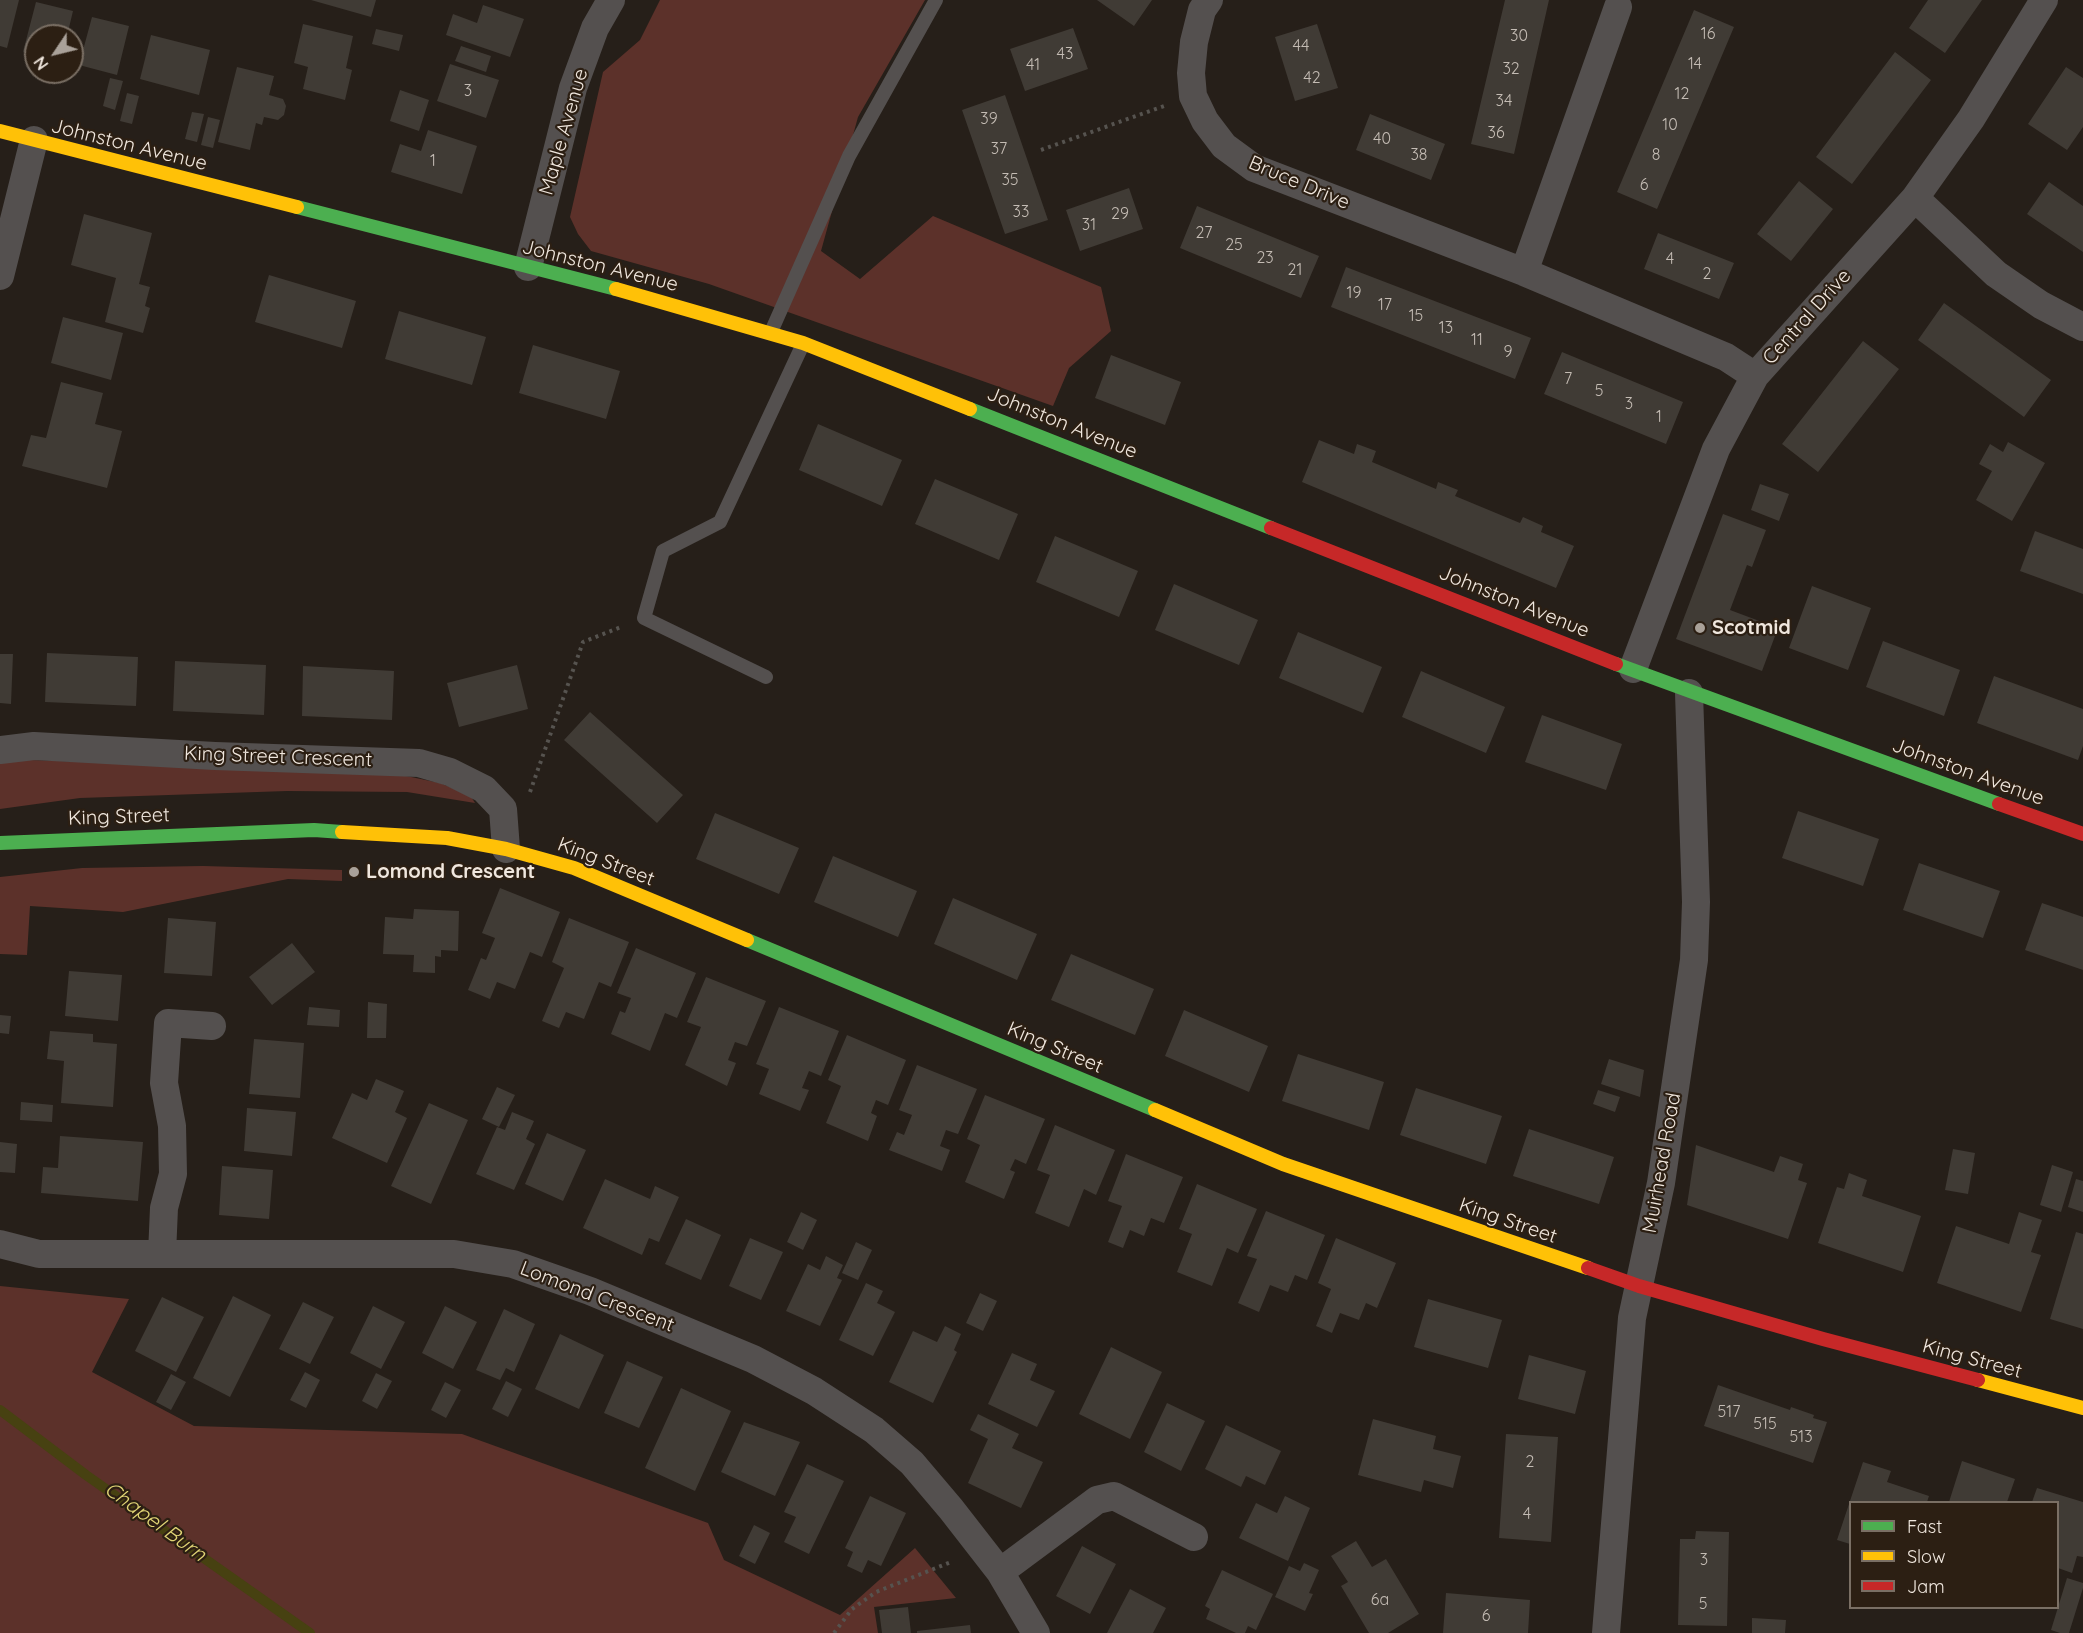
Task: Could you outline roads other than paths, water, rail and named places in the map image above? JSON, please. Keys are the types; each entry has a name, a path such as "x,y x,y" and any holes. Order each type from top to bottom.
{"street":[{"name":"Maple Avenue","path":"528,267 573,88 595,28 611,0"},
{"name":"Bruce Drive","path":"1209,0 1202,10 1194,42 1191,73 1193,96 1204,121 1224,146 1254,168 1524,272 1726,357 1755,376"},
{"name":"Central Drive","path":"1633,669 1716,449 1755,376 1915,198 1971,119 2044,0"},
{"path":"1524,272 1618,7"},
{"name":"Johnston Avenue","path":"0,131 771,332 1633,669 1689,693 2083,834"},
{"path":"0,276 34,140"},
{"path":"1915,198 1996,274 2041,305 2083,327"},
{"name":"Muirhead Road","path":"1606,1633 1632,1318 1661,1183 1694,960 1696,902 1689,693"},
{"name":"King Street Crescent","path":"0,750 34,746 419,763 450,772 484,789 503,809 506,849"},
{"name":"King Street","path":"0,843 314,830 447,838 506,849 574,868 1283,1164 1639,1286 1823,1339 2083,1408"},
{"path":"162,1254 164,1208 173,1174 172,1126 164,1083 168,1023 212,1026"},
{"name":"Lomond Crescent","path":"0,1244 39,1254 454,1254 513,1264 590,1291 753,1359 814,1391 874,1430 912,1463 981,1548 1000,1572 1036,1633"},
{"path":"1000,1572 1097,1500 1114,1496 1194,1536"}],"lane":[{"path":"771,332 849,156 936,0"},
{"path":"766,677 644,618 663,551 720,522 803,343"}],"waterway":[{"name":"Chapel Burn","path":"0,1410 86,1475 310,1633"}],"place":[{"name":"Scotmid","path":"1700,628"},
{"name":"Lomond Crescent","path":"354,872"}]}
